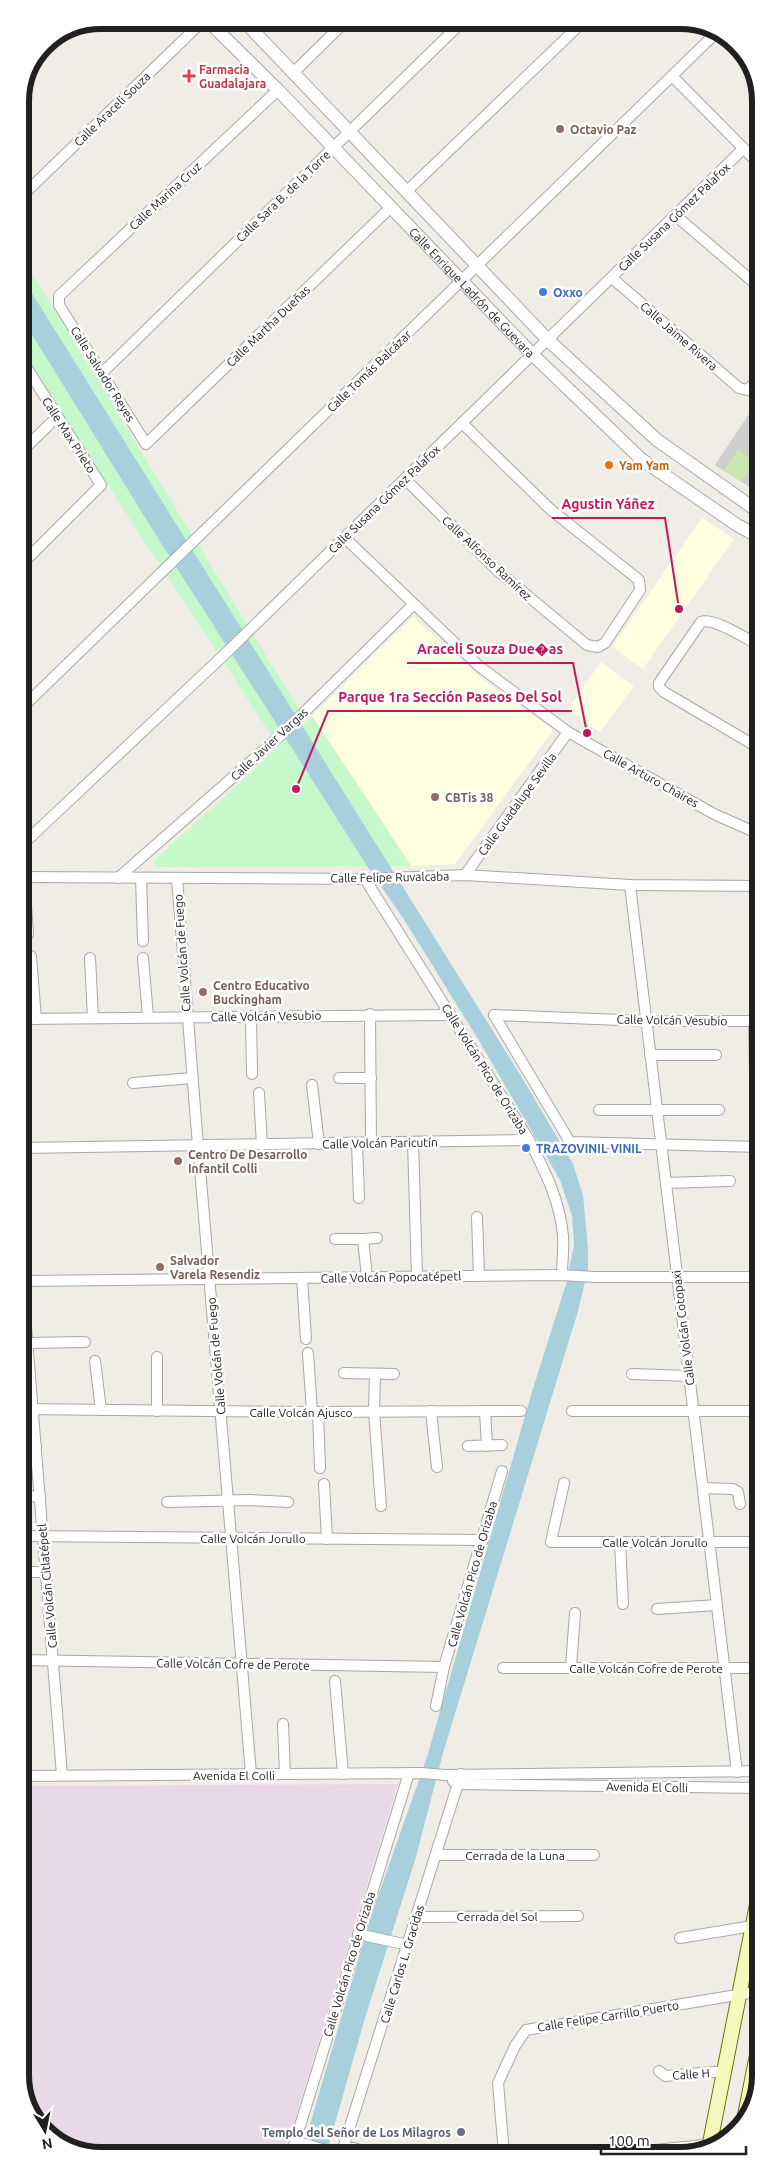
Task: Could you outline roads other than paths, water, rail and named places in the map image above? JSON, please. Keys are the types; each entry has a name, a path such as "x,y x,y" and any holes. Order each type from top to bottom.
{"main road":[{"path":"712,2140 752,1926"},
{"path":"747,2100 752,2078"}],"street":[{"name":"Calle Araceli Souza","path":"29,189 197,29"},
{"name":"Calle Enrique Ladrón de Guevara","path":"215,29 278,90 533,355 641,459 752,533"},
{"name":"Calle Enrique Ladrón de Guevara","path":"251,29 348,133 548,340 657,440 752,508"},
{"path":"293,73 338,29"},
{"name":"Calle Sara B. de la Torre","path":"102,373 455,29"},
{"path":"406,192 576,29"},
{"name":"Calle Tomás Balcázar","path":"29,701 712,37"},
{"path":"672,76 752,157"},
{"name":"Calle Marina Cruz","path":"59,305 60,296 278,90"},
{"name":"Calle Susana Gómez Palafox","path":"29,838 246,634 744,150"},
{"name":"Calle Martha Dueñas","path":"146,444 391,208"},
{"path":"676,216 752,281"},
{"name":"Calle Jaime Rivera","path":"612,278 739,388 747,390 752,385"},
{"name":"Calle Salvador Reyes","path":"59,305 146,444"},
{"name":"Calle Max Prieto","path":"29,373 101,486 29,557"},
{"path":"29,444 57,416"},
{"name":"Calle Alfonso Ramírez","path":"404,479 499,572 587,644 598,647 605,644 640,590 641,583 637,576 550,508 462,423"},
{"path":"738,525 752,511"},
{"name":"Calle Arturo Chaires","path":"344,538 480,667 568,732 714,814 752,831"},
{"name":"Calle Javier Vargas","path":"118,878 281,735 413,605"},
{"path":"752,641 714,622 705,620 698,624 660,680 659,687 664,692 752,744"},
{"name":"Calle Guadalupe Sevilla","path":"465,876 568,732"},
{"name":"Calle Felipe Ruvalcaba","path":"29,877 400,878 465,876 630,885 752,886"},
{"path":"141,878 143,940"},
{"name":"Calle Volcán de Fuego","path":"177,878 196,1146 229,1500 250,1774"},
{"name":"Calle Volcán Pico de Orizaba","path":"365,878 529,1140 547,1174 560,1214 564,1238 564,1275"},
{"name":"Calle Volcán Cotopaxi","path":"630,885 737,1772"},
{"path":"31,956 36,1019"},
{"path":"90,958 93,1018"},
{"path":"143,958 148,1017"},
{"path":"370,1014 371,1143"},
{"name":"Calle Volcán Vesubio","path":"29,1019 451,1014"},
{"name":"Calle Volcán Vesubio","path":"661,1145 570,1142 494,1015 646,1021 752,1020"},
{"path":"251,1016 252,1074"},
{"path":"650,1055 716,1055"},
{"path":"133,1083 192,1078"},
{"path":"339,1078 371,1078"},
{"path":"312,1085 319,1144"},
{"path":"258,1093 262,1145"},
{"path":"598,1110 719,1110"},
{"name":"Calle Volcán Paricutín","path":"29,1148 529,1140"},
{"path":"413,1142 417,1277"},
{"path":"357,1143 359,1198"},
{"path":"661,1145 752,1147"},
{"path":"666,1184 730,1181"},
{"path":"477,1217 479,1276"},
{"path":"335,1239 378,1238"},
{"path":"363,1239 367,1277"},
{"name":"Calle Volcán Popocatépetl","path":"29,1280 564,1275 590,1277 752,1277"},
{"path":"302,1278 306,1339"},
{"path":"29,1343 85,1342"},
{"path":"308,1353 320,1468"},
{"path":"157,1357 157,1411"},
{"path":"95,1362 101,1410"},
{"path":"344,1373 394,1374"},
{"path":"375,1374 374,1411 381,1506"},
{"path":"632,1374 689,1376"},
{"name":"Calle Volcán Ajusco","path":"29,1409 315,1412 521,1411"},
{"path":"431,1411 437,1467"},
{"path":"486,1411 487,1446"},
{"path":"572,1411 752,1411"},
{"name":"Calle Volcán Citlatépetl","path":"29,1417 36,1446 62,1775"},
{"path":"29,1446 36,1446"},
{"path":"468,1446 502,1446"},
{"name":"Calle Volcán Pico de Orizaba","path":"436,1706 444,1667 502,1471"},
{"name":"Calle Volcán Jorullo","path":"564,1483 551,1542 752,1542"},
{"path":"324,1484 327,1539"},
{"path":"703,1488 733,1489 738,1492 740,1504"},
{"path":"29,1497 40,1496"},
{"path":"167,1502 229,1500 288,1502"},
{"name":"Calle Volcán Jorullo","path":"29,1536 483,1540"},
{"path":"620,1542 623,1604"},
{"path":"29,1572 46,1572"},
{"path":"657,1608 717,1605"},
{"path":"571,1667 575,1612"},
{"name":"Calle Volcán Cofre de Perote","path":"29,1660 444,1667"},
{"name":"Calle Volcán Cofre de Perote","path":"502,1668 752,1668"},
{"path":"335,1681 343,1774"},
{"path":"283,1724 285,1774"},
{"name":"Avenida El Colli","path":"459,1779 752,1771"},
{"name":"Avenida El Colli","path":"29,1776 421,1773 459,1779 752,1788"},
{"name":"Calle Volcán Pico de Orizaba","path":"296,2147 299,2142 358,1934 409,1774"},
{"name":"Calle Carlos L. Gracidas","path":"344,2147 459,1779"},
{"name":"Cerrada de la Luna","path":"436,1855 594,1855"},
{"name":"Cerrada del Sol","path":"417,1917 578,1916"},
{"path":"680,1938 752,1926"},
{"path":"358,1934 408,1945"},
{"name":"Calle Felipe Carrillo Puerto","path":"503,2147 498,2083 515,2046 526,2030 752,1992"},
{"name":"Calle H","path":"659,2071 665,2076 725,2071"},
{"path":"299,2142 316,2147"}],"water":[{"path":"29,288 521,1076 573,1164 583,1195 588,1269 578,1311 443,1753 416,1857 365,2018 328,2147 303,2147 371,1916 427,1757 531,1395 566,1284 574,1245 572,1216 560,1180 478,1039 403,918 369,869 159,540 29,330"}],"place":[{"name":"Farmacia Guadalajara","path":"189,76"},
{"name":"Octavio Paz","path":"560,129"},
{"name":"Oxxo","path":"543,292"},
{"name":"Yam Yam","path":"609,465"},
{"name":"Agustin Yáñez","path":"679,609"},
{"name":"Araceli Souza Due�as","path":"587,733"},
{"name":"Parque 1ra Sección Paseos Del Sol","path":"296,789"},
{"name":"CBTis 38","path":"435,797"},
{"name":"Centro Educativo Buckingham","path":"203,992"},
{"name":"TRAZOVINIL VINIL","path":"526,1148"},
{"name":"Centro De Desarrollo Infantil Colli","path":"178,1161"},
{"name":"Salvador Varela Resendiz","path":"160,1267"},
{"name":"Templo del Señor de Los Milagros","path":"461,2132"}]}
